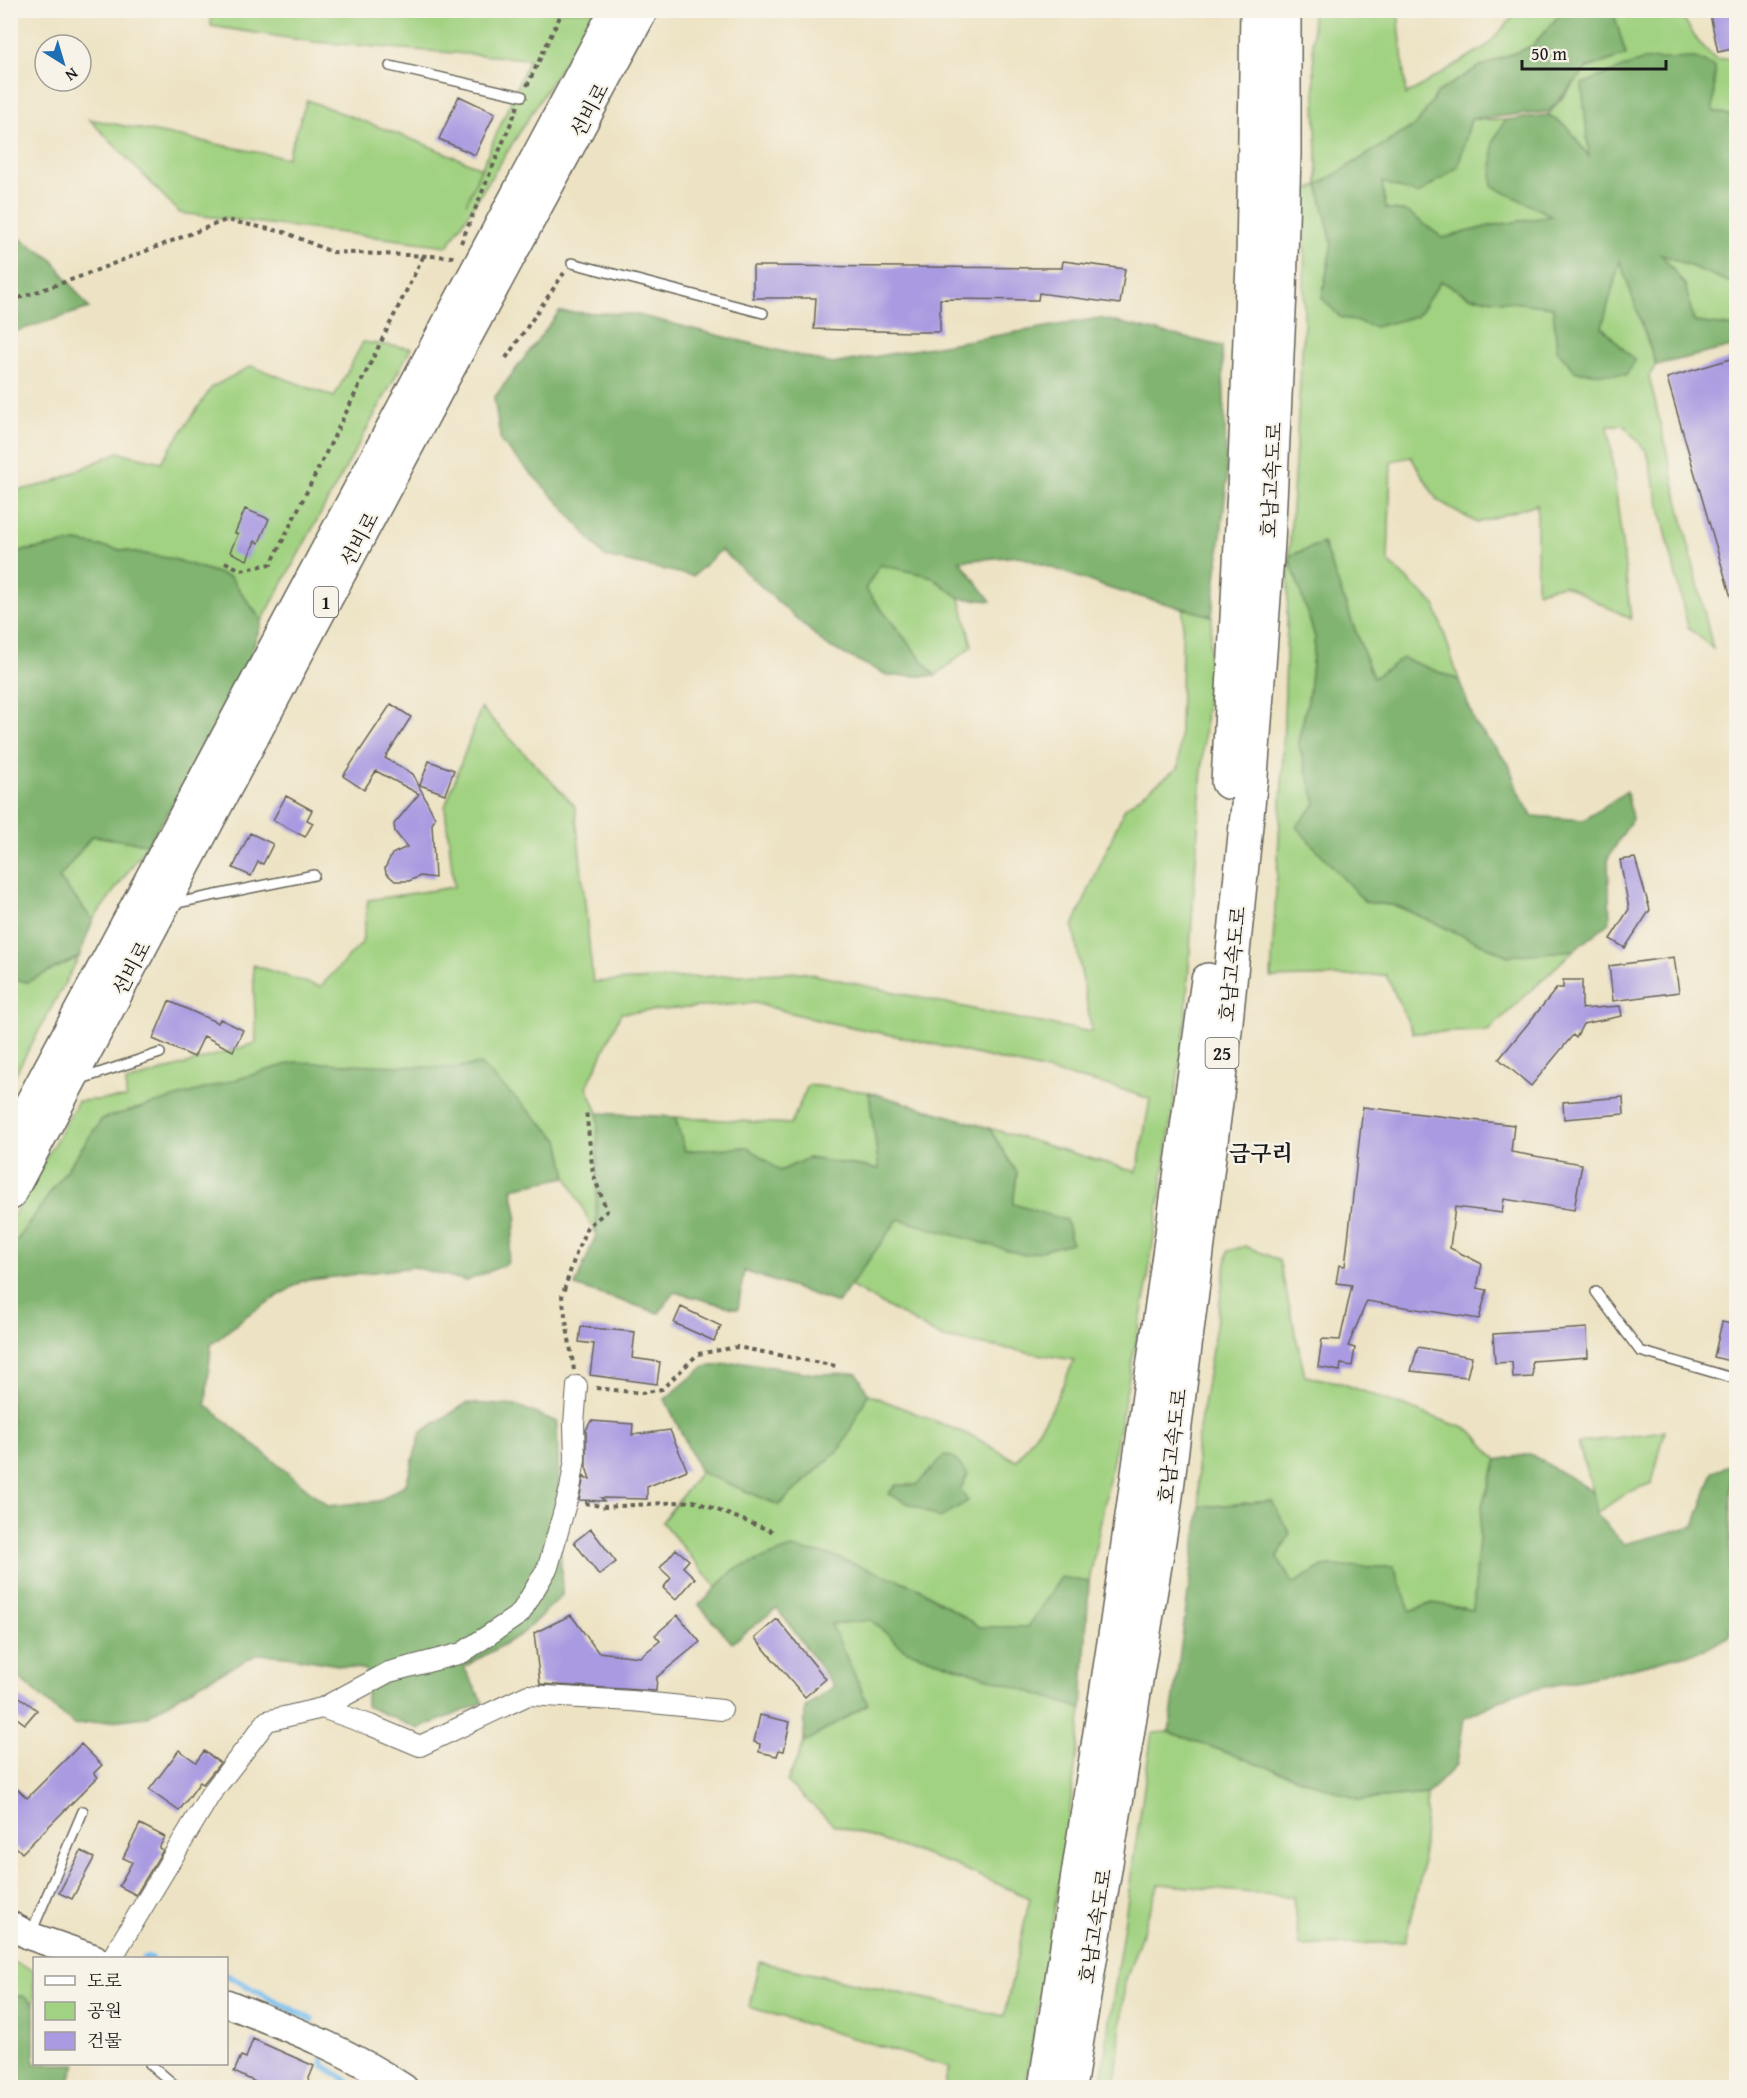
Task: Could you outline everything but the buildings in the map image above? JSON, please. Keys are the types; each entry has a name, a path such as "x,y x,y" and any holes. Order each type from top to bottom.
{"highway":[{"name":"호남고속도로","path":"1045,2088 1117,1624 1210,966 1228,774 1244,490 1253,262 1257,10"},
{"name":"호남고속도로","path":"1069,2088 1165,1504 1228,996 1251,776 1268,542 1280,291 1284,154 1284,10"}],"main road":[{"name":"선비로","path":"10,1141 615,10"},
{"name":"선비로","path":"10,1195 643,10"}],"street":[{"path":"96,1957 210,1795 267,1722 322,1708 389,1672 462,1653 520,1614 548,1567 567,1499 575,1459 574,1424 577,1386"},
{"path":"322,1708 420,1746 528,1695 632,1701 722,1710"},
{"path":"20,1930 92,1957"},
{"path":"228,2003 308,2036 374,2068 404,2088"}],"lane":[{"path":"390,66 522,96"},
{"path":"572,263 763,313"},
{"path":"164,906 314,875"},
{"path":"70,1082 160,1053"},
{"path":"1596,1292 1640,1351 1737,1379"},
{"path":"20,1930 83,1811"},
{"path":"151,2065 178,2088"}],"path":[{"path":"459,246 522,96 563,10"},
{"path":"10,301 226,220 284,232 332,252 455,257 451,267"},
{"path":"225,562 241,570 271,564 424,255"},
{"path":"506,358 572,263"},
{"path":"586,1110 592,1174 607,1210 588,1227 562,1296 577,1386 642,1393 662,1389 698,1354 737,1347 836,1366"},
{"path":"567,1499 605,1507 694,1501 774,1532"}],"green space":[{"path":"210,11 596,11 448,246 180,213 89,119 287,158 307,100 481,168 466,204 529,59 314,42 211,26"},
{"path":"1312,11 1398,11 1406,95 1488,45 1518,11 1563,11 1532,46 1479,67 1438,92 1417,124 1318,185"},
{"path":"1563,11 1613,11 1626,55 1587,68 1548,112 1471,119 1458,167 1418,194 1382,182 1386,209 1408,212 1443,238 1490,226 1552,216 1492,186 1493,142 1505,120 1548,115 1567,127 1589,157 1582,84 1642,60 1695,58 1715,67 1713,111 1732,116 1736,111 1736,285 1661,254 1685,285 1694,322 1736,327 1736,346 1656,365 1620,261 1602,327 1635,361 1626,375 1576,372 1557,350 1553,307 1470,297 1441,281 1417,316 1375,327 1340,317 1322,298 1332,243 1318,185 1417,124 1438,92 1479,67 1532,46"},
{"path":"1613,11 1678,11 1698,41 1716,60 1736,57 1736,111 1732,116 1713,111 1715,67 1642,60 1614,72 1590,158 1567,127 1548,115 1587,68 1626,55"},
{"path":"1471,119 1505,120 1493,142 1553,216 1490,226 1443,238 1408,212 1386,209 1382,182 1418,194 1458,167"},
{"path":"1318,185 1332,243 1322,298 1417,316 1441,281 1470,297 1553,307 1557,350 1635,361 1602,327 1620,260 1656,365 1649,376 1713,649 1688,627 1647,452 1624,425 1608,425 1631,619 1564,585 1537,591 1537,504 1477,523 1437,500 1411,457 1391,461 1388,562 1435,605 1459,680 1403,658 1373,679 1323,543 1289,556 1304,321 1305,192"},
{"path":"10,232 52,259 89,308 11,333"},
{"path":"1660,253 1736,285 1736,327 1694,322 1685,285"},
{"path":"559,312 634,314 832,364 1099,318 1222,346 1227,480 1212,616 1111,589 1019,556 960,561 991,601 960,598 930,576 880,565 865,589 935,676 889,676 826,645 721,550 693,576 605,557 563,507 501,442 494,398"},
{"path":"363,342 411,348 262,621 230,577 173,559 76,542 11,553 11,492 51,483 118,452 161,462 212,387 251,366 334,397"},
{"path":"76,542 173,559 230,577 262,621 245,672 181,791 148,844 92,836 59,878 93,920 79,957 27,982 11,979 11,553"},
{"path":"1323,543 1373,678 1403,658 1459,680 1476,725 1509,764 1518,792 1532,816 1584,820 1627,791 1632,819 1608,858 1610,922 1574,950 1508,956 1397,906 1365,902 1296,827 1316,803 1298,742 1308,700 1315,637 1289,556"},
{"path":"1289,556 1315,637 1308,700 1298,742 1316,803 1365,902 1397,906 1508,956 1574,950 1488,1031 1413,1033 1386,975 1271,978 1282,785"},
{"path":"879,564 930,576 960,598 972,646 935,676 865,589"},
{"path":"1183,608 1212,616 1185,1027 1146,1291 1089,1582 1061,1578 1028,1627 979,1627 917,1587 735,1569 717,1588 662,1522 700,1472 779,1505 841,1448 868,1394 974,1437 1016,1461 1050,1413 1074,1360 943,1338 850,1286 898,1219 1025,1255 1066,1220 1013,1205 1017,1173 989,1128 1137,1172 1150,1099 1111,1086 911,1039 817,1020 755,1003 621,1013 587,1087 598,1113 596,1235 567,1177 559,1140 480,1065 102,1119 11,1249 11,1220 78,1101 126,1098 126,1082 256,1043 253,965 320,987 362,943 368,900 454,887 445,807 481,708 575,806 593,982 802,972 1019,1019 1092,1032 1073,926 1125,808 1179,767"},
{"path":"92,836 148,844 93,920 59,878"},
{"path":"79,957 11,1082 11,979 27,982"},
{"path":"295,1062 454,1068 480,1064 559,1140 567,1177 512,1188 517,1216 507,1264 466,1281 414,1267 302,1281 246,1316 211,1345 206,1405 328,1506 379,1501 406,1484 421,1432 467,1403 518,1406 557,1422 562,1595 522,1634 464,1667 483,1703 418,1729 366,1706 366,1670 286,1656 258,1654 199,1684 146,1717 74,1725 11,1671 11,1249 102,1119"},
{"path":"808,1085 869,1092 879,1169 809,1158 780,1171 748,1147 685,1151 675,1117 791,1124"},
{"path":"869,1092 989,1128 1017,1173 1013,1204 1066,1220 1072,1243 1025,1255 898,1219 838,1303 744,1271 738,1309 674,1292 659,1313 575,1286 596,1235 598,1113 675,1117 685,1151 748,1147 780,1171 808,1158 879,1169"},
{"path":"1245,1246 1279,1260 1305,1376 1338,1382 1472,1431 1497,1460 1482,1506 1473,1610 1433,1603 1410,1611 1323,1566 1293,1584 1277,1558 1272,1501 1200,1507 1196,1448 1228,1251"},
{"path":"743,1362 815,1374 857,1373 868,1394 841,1448 779,1505 700,1472 665,1399 704,1367"},
{"path":"1665,1431 1652,1483 1626,1493 1596,1514 1593,1491 1578,1443"},
{"path":"1530,1454 1593,1491 1596,1514 1624,1544 1694,1526 1713,1472 1731,1465 1730,1636 1704,1650 1604,1675 1516,1693 1464,1718 1457,1764 1427,1794 1360,1800 1169,1732 1200,1507 1272,1501 1290,1534 1277,1558 1293,1584 1323,1566 1394,1567 1410,1611 1433,1603 1473,1610 1482,1506 1497,1460"},
{"path":"944,1456 953,1457 968,1474 960,1490 968,1501 940,1518 888,1494 896,1485 916,1485"},
{"path":"791,1548 831,1555 917,1587 979,1627 1028,1627 1061,1577 1089,1582 1082,1709 905,1650 871,1620 831,1624 868,1704 804,1743 805,1708 834,1686 777,1608 732,1643 699,1605 735,1569"},
{"path":"871,1620 905,1650 1082,1709 1067,1834 1025,2087 944,2087 949,2067 749,2007 759,1962 1004,2016 1030,1898 954,1865 833,1824 787,1782 804,1743 868,1704 831,1624"},
{"path":"1169,1732 1360,1800 1427,1794 1422,1871 1405,1942 1299,1946 1293,1897 1159,1884 1125,1982 1115,2087 1100,2088 1152,1733"},
{"path":"10,1961 33,1972 33,2003 23,1996 11,1997"},
{"path":"23,1996 33,2003 33,2065 76,2065 67,2087 11,2087 11,1997"}],"waterway":[{"path":"228,1976 312,2020"},
{"path":"322,2060 323,2065 358,2088"}],"district":[{"name":"금구리","path":"1261,1153"}]}
